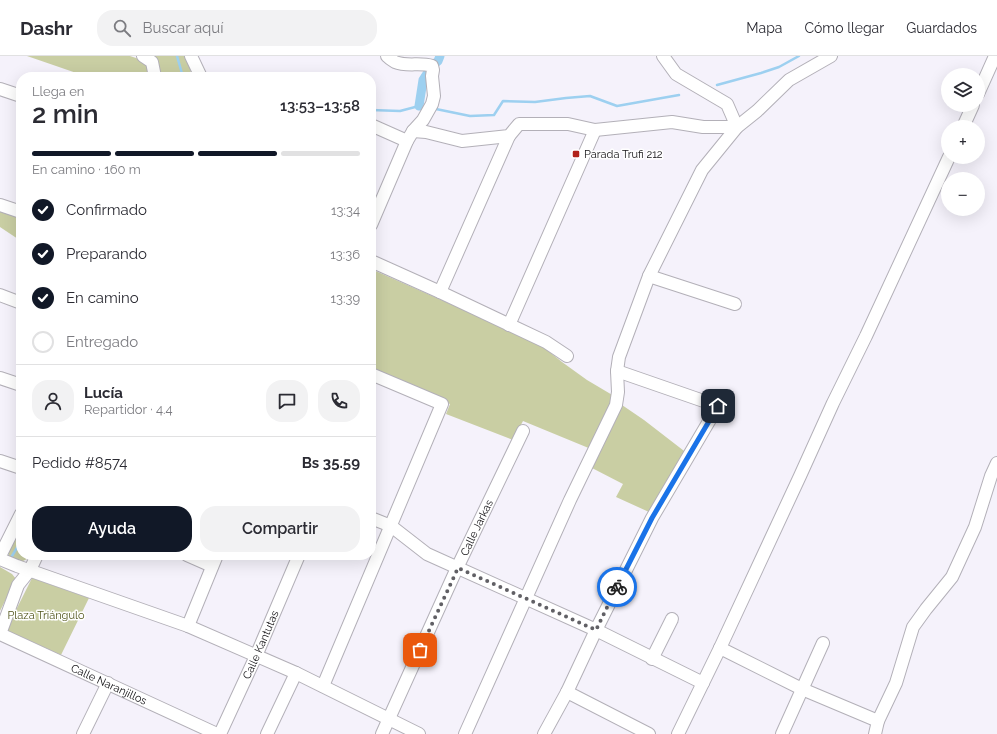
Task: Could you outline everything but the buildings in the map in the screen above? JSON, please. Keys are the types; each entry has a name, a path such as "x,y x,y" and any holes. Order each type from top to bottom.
{"street":[{"path":"143,56 152,62 154,72"},
{"path":"191,56 199,72"},
{"path":"376,214 410,136 423,120 432,104 434,96 432,66 427,64 407,64 396,62 387,56"},
{"path":"663,56 676,74 727,104 736,126"},
{"path":"465,734 570,500 616,405 618,392 617,371 619,356 649,276 702,170 736,126 757,111 789,80 830,56"},
{"path":"985,79 996,56"},
{"path":"0,90 16,95"},
{"path":"440,292 509,136 519,124 568,124 595,130 672,122 702,127 736,126"},
{"path":"376,126 410,136 426,132 462,141 509,136"},
{"path":"509,325 595,130"},
{"path":"678,734 720,648 833,402 866,336 946,164"},
{"path":"0,205 16,210"},
{"path":"376,263 546,342 566,356"},
{"path":"649,276 735,304"},
{"path":"0,296 16,301"},
{"path":"544,734 567,692 652,518 718,406 617,371"},
{"path":"0,378 16,383"},
{"path":"323,686 442,404 376,379"},
{"name":"Calle Jarkas","path":"382,734 523,431"},
{"path":"0,461 16,466"},
{"path":"875,734 878,721 896,682 913,627 952,577 975,528 991,476 997,463"},
{"path":"376,520 391,526 427,554 596,630 703,683"},
{"path":"0,553 2,552 16,524"},
{"path":"0,559 188,626 296,673 419,734"},
{"path":"0,634 18,585 30,570 35,560"},
{"name":"Calle Kantutas","path":"220,734 256,656 297,560"},
{"path":"188,626 215,561"},
{"path":"652,659 672,619"},
{"name":"Calle Naranjillos","path":"0,634 217,734"},
{"path":"782,734 823,643"},
{"path":"720,648 802,689 878,721"},
{"path":"267,734 296,673"},
{"path":"82,734 108,683"},
{"path":"567,692 649,734"}],"green space":[{"path":"27,56 130,56 142,60 148,64 149,72 73,72"},
{"path":"153,56 187,56 191,72 157,72"},
{"path":"0,211 16,217 16,238 0,227"},
{"path":"376,271 514,332 542,346 587,380 614,396 591,449 523,421 513,440 446,414 450,404 376,374"},
{"path":"622,405 688,454 649,512 616,497 623,484 592,468"},
{"path":"16,534 16,560 25,560 19,563 9,556 8,552"},
{"path":"0,567 12,574 16,579 0,611"},
{"name":"Plaza Triángulo","path":"32,578 89,598 61,655 6,630"}],"waterway":[{"path":"177,56 182,72"},
{"path":"419,106 423,80 432,66 438,61 440,56"},
{"path":"717,85 779,67 799,56"},
{"path":"436,109 470,116 494,115 503,101 535,102 590,96 617,106 679,95"},
{"path":"376,110 400,111 419,106"},
{"path":"12,556 16,549"}],"way so far":[{"path":"420,650 458,568 596,630 617,587"}],"place":[{"name":"Parada Trufi 212","path":"576,154"}],"route":[{"path":"617,587 652,518 718,406"}]}
